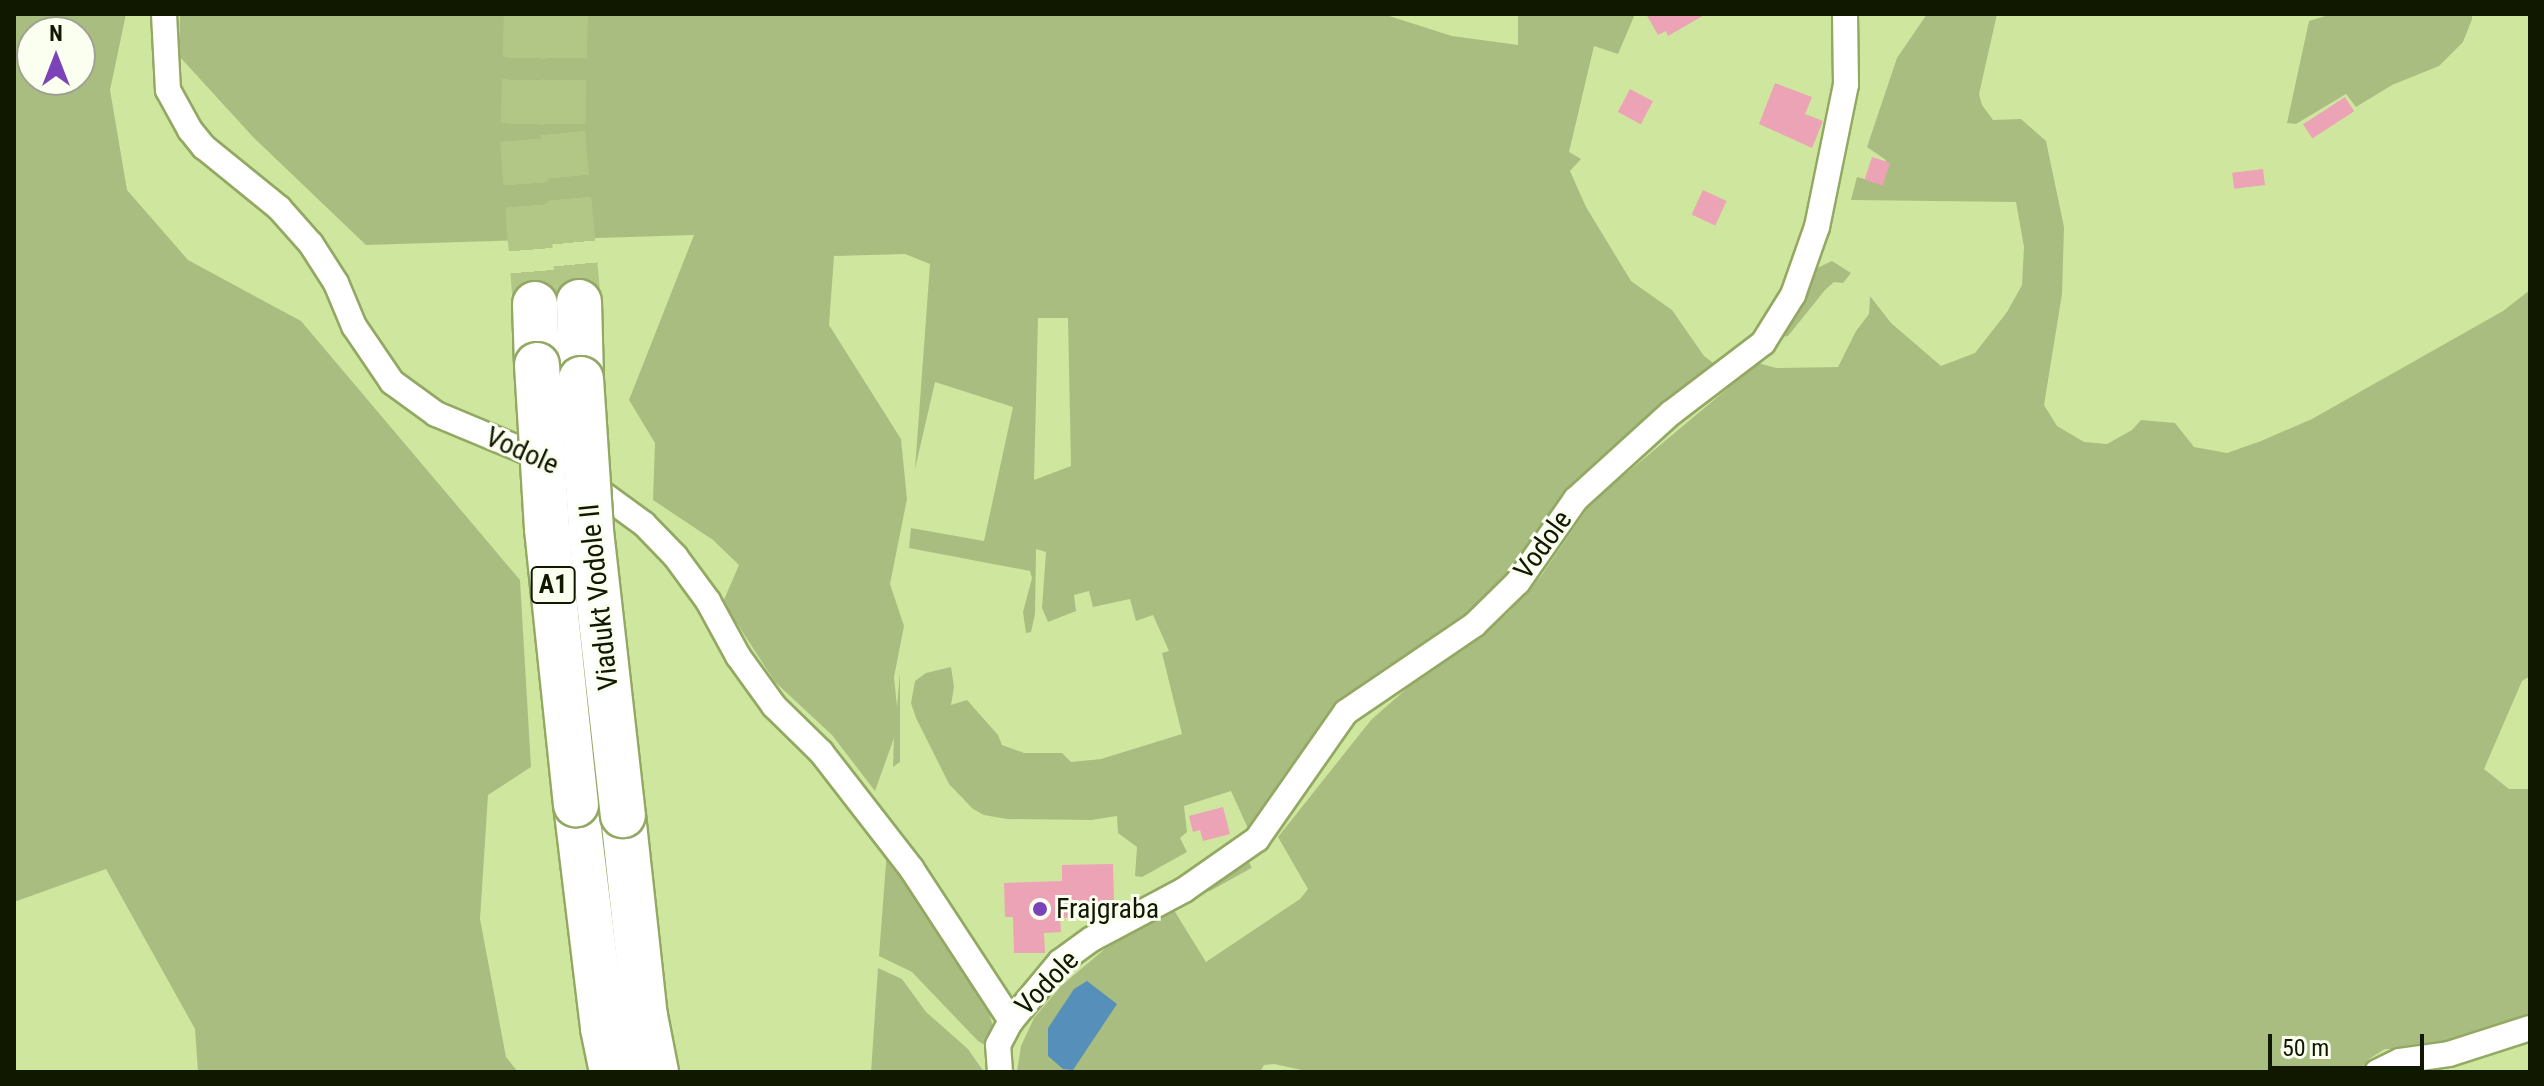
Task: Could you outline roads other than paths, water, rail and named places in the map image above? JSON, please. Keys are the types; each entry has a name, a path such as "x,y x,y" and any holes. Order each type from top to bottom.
{"highway":[{"name":"Viadukt Vodole II","path":"579,302 592,546 645,1016 656,1072"},
{"name":"Viadukt Vodole II","path":"535,304 547,529 576,804 603,1028 612,1072"}],"street":[{"name":"Vodole","path":"164,14 168,90 190,130 204,147 279,208 311,244 336,283 354,326 392,382 436,414 565,469 644,524 665,545 708,601 738,656 774,706 821,752 911,868 1011,1021 1060,962 1092,939 1184,890 1257,839 1346,712 1474,625 1518,582 1576,499 1671,413 1763,343 1793,295 1817,227 1846,85 1845,14"},
{"path":"1000,1072 998,1045 1011,1021"},
{"path":"2377,1072 2400,1061 2449,1054 2530,1028"}],"water":[{"path":"1087,981 1117,1004 1073,1070 1063,1069 1048,1056 1048,1028 1074,989"}],"tunnel":[{"path":"526,14 522,140 535,304"},
{"path":"566,14 563,133 579,302"}],"place":[{"name":"Frajgraba","path":"1040,909"}]}
